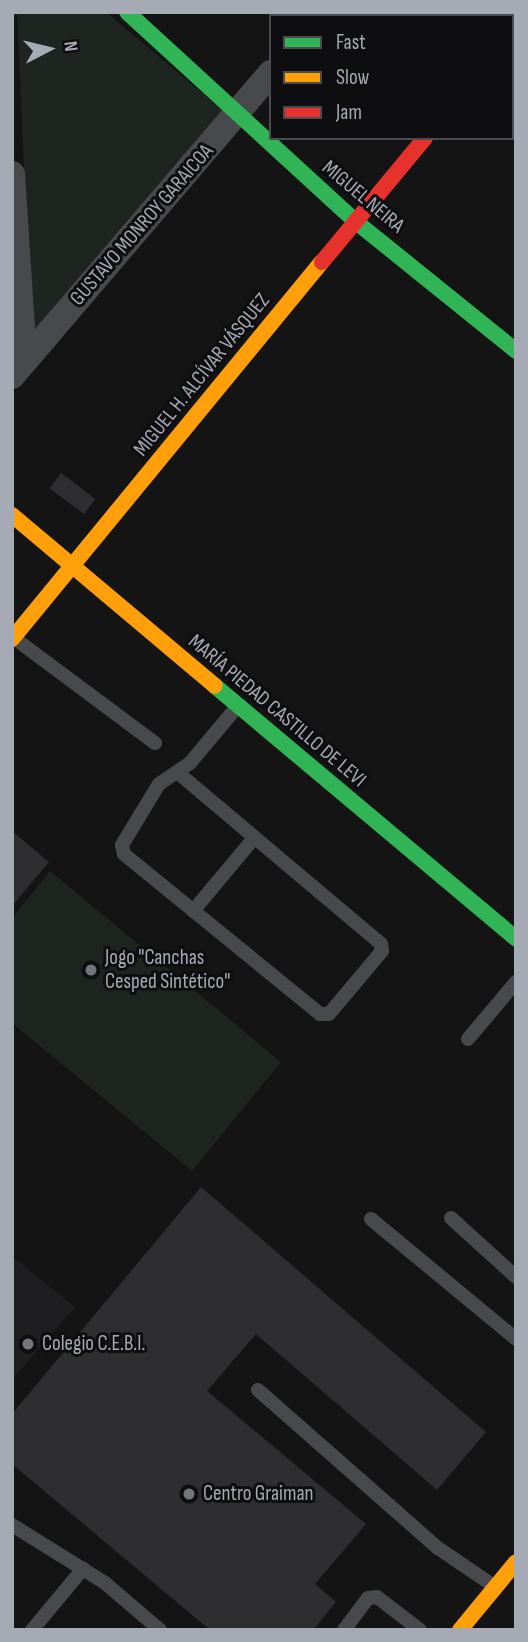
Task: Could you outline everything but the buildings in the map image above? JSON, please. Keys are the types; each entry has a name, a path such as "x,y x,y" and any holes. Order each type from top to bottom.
{"street":[{"name":"MIGUEL NEIRA","path":"127,12 355,220 516,351"},
{"name":"GUSTAVO MONROY GARAICOA","path":"18,369 269,75"},
{"name":"MIGUEL H. ALCÍVAR VÁSQUEZ","path":"13,638 423,140"},
{"path":"12,174 18,369"},
{"name":"MARÍA PIEDAD CASTILLO DE LEVI","path":"12,515 516,939"},
{"path":"460,1630 516,1562"}],"lane":[{"path":"13,638 155,743"},
{"path":"177,772 374,938 382,951 324,1016 129,860 122,845 159,784 190,763 238,706"},
{"path":"193,911 254,838"},
{"path":"468,1039 516,982"},
{"path":"451,1218 516,1277"},
{"path":"371,1219 516,1339"},
{"path":"258,1390 438,1548 495,1587"},
{"path":"12,1525 83,1569 160,1630"},
{"path":"32,1630 83,1569"},
{"path":"344,1630 368,1598 377,1597 420,1630"}],"shaded area":[{"path":"17,12 106,12 232,118 32,349"},
{"name":"Jogo \"Canchas Cesped Sintético\"","path":"50,871 281,1062 192,1171 12,1023 12,918"},
{"name":"Colegio C.E.B.I.","path":"12,1256 75,1307 12,1380"}],"traffic: fast":[{"path":"127,12 355,221 516,351"},
{"path":"215,686 516,939"}],"traffic: slow":[{"path":"12,639 322,262"},
{"path":"12,515 215,686"},
{"path":"460,1630 516,1562"}],"traffic: jam":[{"path":"322,262 423,140"}],"place":[{"name":"Jogo \"Canchas Cesped Sintético\"","path":"91,970"},
{"name":"Colegio C.E.B.I.","path":"28,1344"},
{"name":"Centro Graiman","path":"189,1494"}]}
